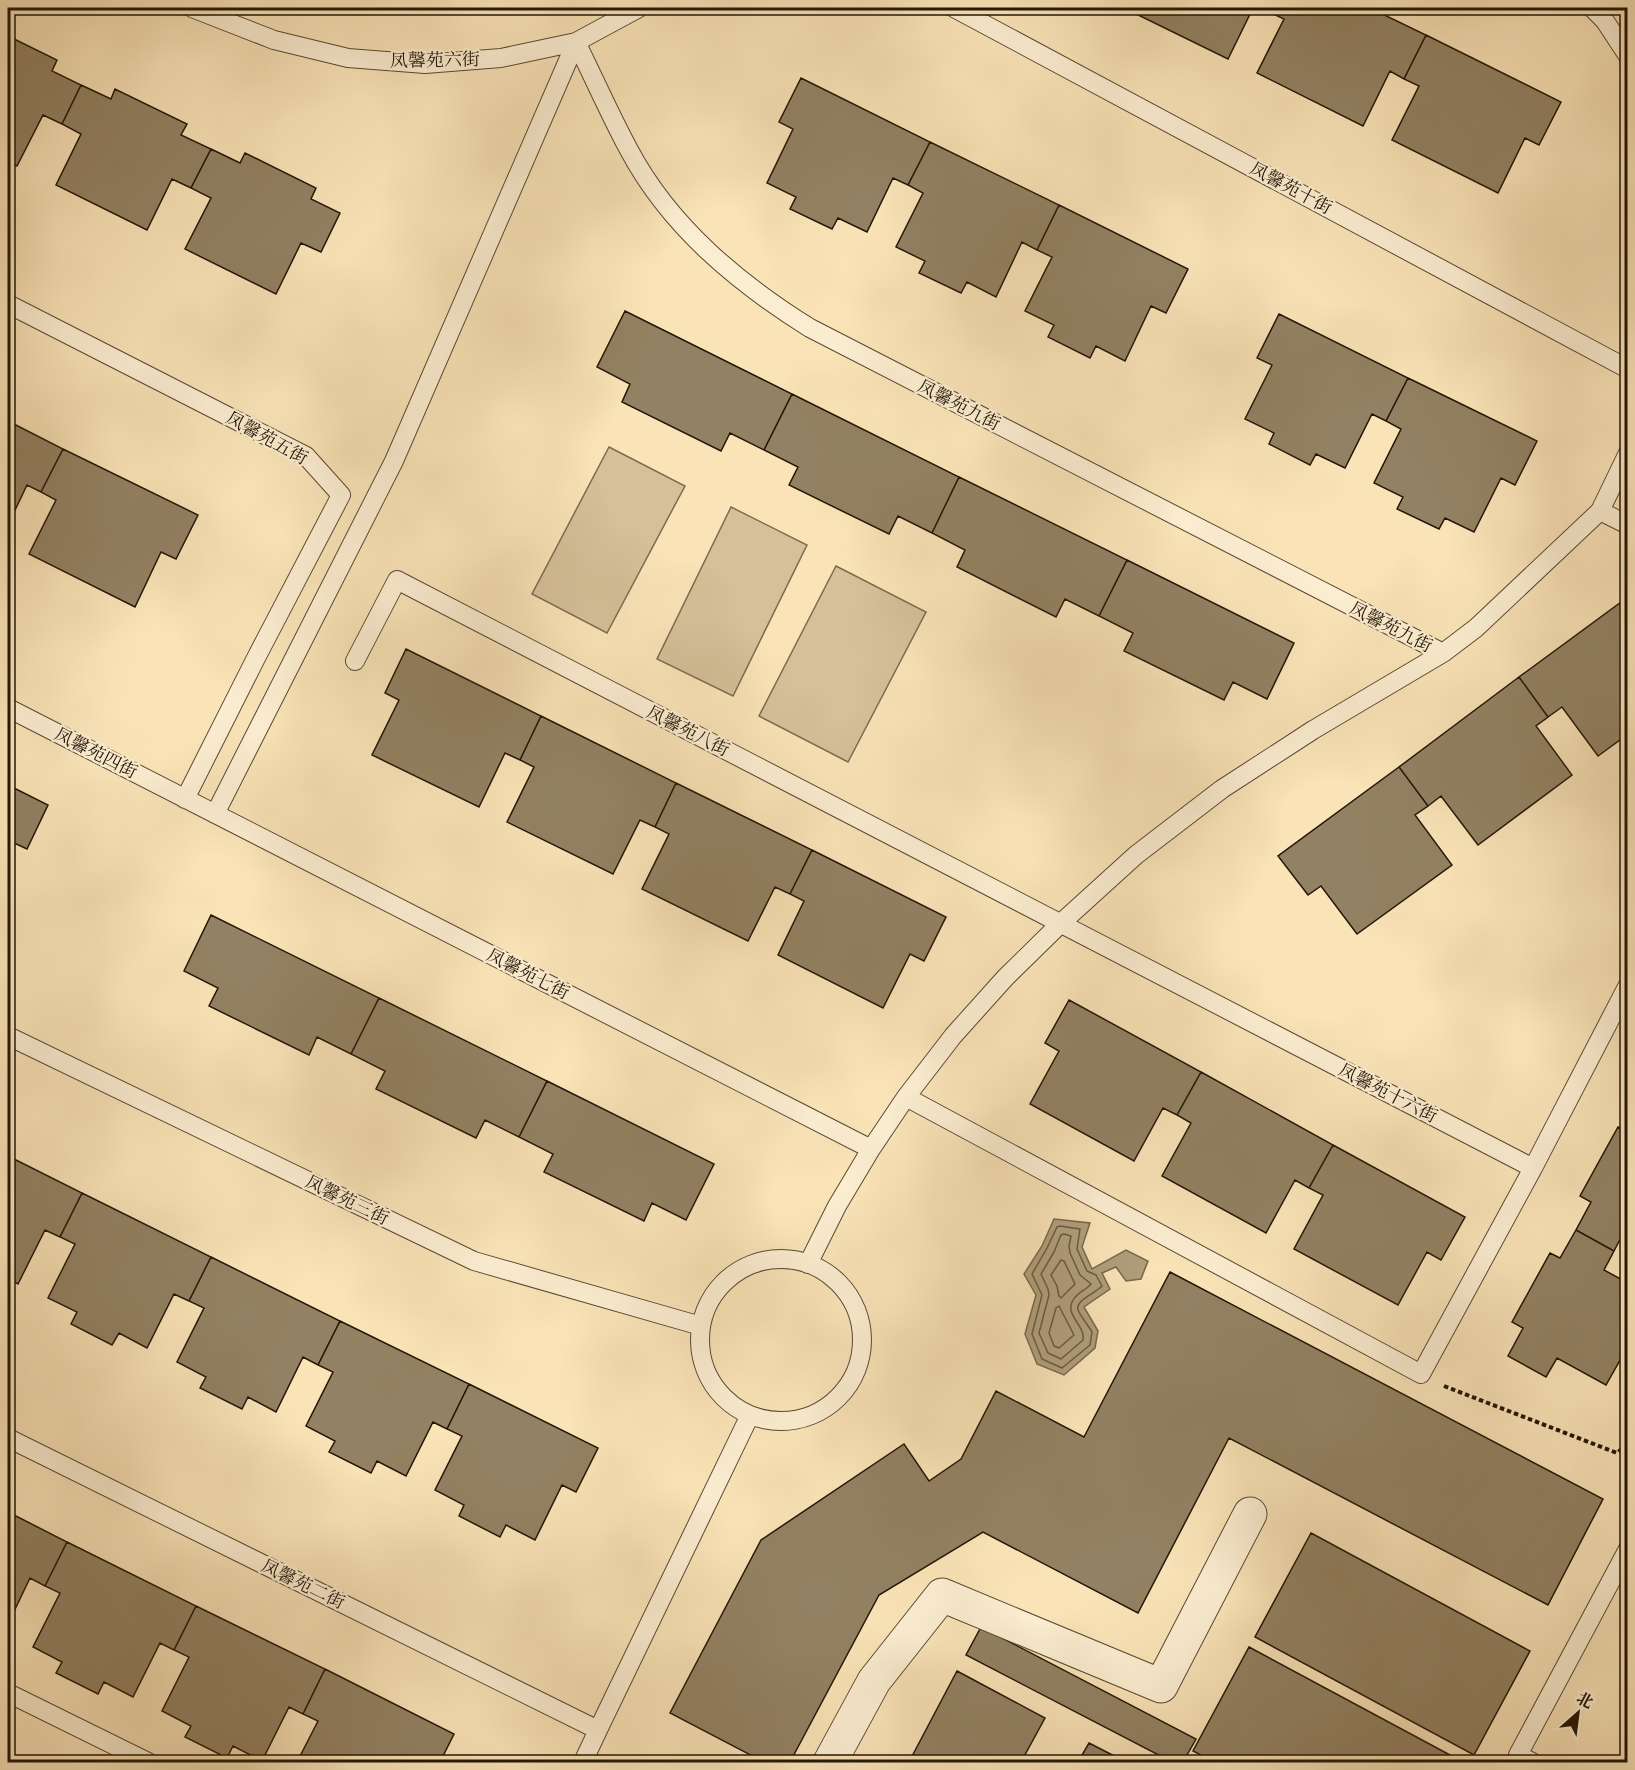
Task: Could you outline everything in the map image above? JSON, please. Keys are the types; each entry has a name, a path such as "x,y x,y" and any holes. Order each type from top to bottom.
{"street":[{"path":"830,1762 874,1681 942,1594 1161,1686 1250,1514"}],"lane":[{"name":"凤馨苑六街","path":"192,8 274,40 348,58 425,64 501,58 576,42 639,8"},
{"name":"凤馨苑十街","path":"954,8 1628,369"},
{"path":"1592,8 1605,21 1628,56"},
{"name":"凤馨苑九街","path":"576,42 629,151 652,187 707,252 774,306 810,328 1443,653"},
{"path":"215,814 394,461 576,42"},
{"name":"凤馨苑五街","path":"8,304 306,456 341,495 185,799"},
{"path":"808,1264 837,1206 906,1097 953,1036 1005,978 1136,855 1222,789 1313,730 1443,653 1476,628 1600,511 1628,453"},
{"path":"1600,511 1628,525"},
{"name":"凤馨苑八街","path":"355,661 397,580 1060,924"},
{"name":"凤馨苑四街","path":"8,708 185,799"},
{"name":"凤馨苑七街","path":"185,799 871,1149"},
{"name":"凤馨苑十六街","path":"1060,924 1533,1168"},
{"path":"906,1097 1422,1374 1628,986"},
{"name":"凤馨苑三街","path":"8,1035 474,1262 701,1326"},
{"path":"767,1259 795,1260 821,1269 842,1287 856,1309 863,1336 860,1363 847,1388 828,1407 803,1419 776,1421 750,1415 729,1403 713,1385 702,1364 699,1336 701,1326 704,1310 719,1286 741,1269 767,1259"},
{"path":"584,1762 750,1415"},
{"name":"凤馨苑二街","path":"8,1438 598,1730"},
{"path":"1525,1759 1625,1559"},
{"path":"8,1693 148,1762"}],"path":[{"path":"1422,1374 1436,1383 1617,1453 1628,1443"}],"shaded area":[{"path":"609,447 685,486 607,633 532,594"},
{"path":"731,507 807,545 733,696 657,659"},
{"path":"836,566 926,612 848,762 759,716"}],"water":[{"path":"1054,1219 1090,1223 1082,1247 1092,1269 1126,1250 1148,1261 1141,1279 1126,1281 1116,1267 1102,1273 1110,1289 1084,1307 1098,1331 1095,1348 1064,1375 1037,1364 1025,1334 1036,1295 1024,1274 1042,1246"}],"building":[{"path":"1124,8 1253,8 1228,59"},
{"path":"1271,8 1370,8 1426,35 1404,79 1390,71 1363,126 1257,73 1284,19 1269,12"},
{"path":"1426,35 1561,102 1539,145 1525,138 1498,193 1392,140 1419,86 1404,79"},
{"path":"8,36 57,60 52,71 81,85 62,124 43,115 17,166 8,161"},
{"path":"801,78 930,142 908,185 893,178 867,232 838,218 832,229 790,209 796,197 767,183 793,129 779,122"},
{"path":"81,85 111,99 115,89 187,124 181,135 211,149 191,188 172,179 147,230 56,185 81,134 62,124"},
{"path":"930,142 1059,205 1037,250 1022,242 996,297 967,282 961,293 919,273 925,261 896,247 923,193 908,185"},
{"path":"211,149 240,163 245,153 316,188 311,199 340,213 321,252 301,243 276,294 185,249 211,198 191,188"},
{"path":"1059,205 1188,269 1166,313 1151,306 1125,361 1096,346 1090,358 1048,337 1054,325 1025,311 1052,257 1037,250"},
{"path":"625,311 792,394 764,450 730,433 721,451 622,402 630,384 597,367"},
{"path":"1279,314 1408,378 1386,421 1372,414 1345,468 1316,454 1310,465 1269,444 1274,433 1245,419 1272,365 1257,358"},
{"path":"1408,378 1537,441 1515,485 1501,478 1474,532 1445,518 1439,529 1397,509 1403,497 1374,483 1401,429 1386,421"},
{"path":"792,394 959,477 932,533 898,516 889,534 789,485 798,467 764,450"},
{"path":"8,421 63,449 41,492 27,485 8,525"},
{"path":"63,449 198,515 176,559 161,552 135,607 29,554 56,500 41,492"},
{"path":"959,477 1127,560 1099,616 1065,599 1056,617 957,567 965,550 932,533"},
{"path":"1127,560 1294,643 1267,699 1233,682 1224,700 1124,651 1133,633 1099,616"},
{"path":"1628,597 1628,734 1598,756 1562,707 1548,717 1519,677"},
{"path":"406,649 541,716 520,760 505,753 479,807 372,755 399,700 385,693"},
{"path":"1519,677 1548,717 1536,726 1572,775 1478,845 1441,796 1428,806 1399,767"},
{"path":"541,716 676,783 655,827 640,820 613,874 507,822 534,767 520,760"},
{"path":"1399,767 1428,806 1415,815 1452,865 1357,934 1321,886 1308,895 1278,856"},
{"path":"676,783 812,850 790,894 775,887 748,941 642,889 669,834 655,827"},
{"path":"8,785 48,805 27,849 12,842 8,850"},
{"path":"812,850 946,917 924,961 910,954 883,1008 778,955 804,901 790,894"},
{"path":"211,915 379,998 351,1054 317,1037 309,1055 209,1006 218,988 184,971"},
{"path":"379,998 547,1081 519,1137 485,1120 476,1138 376,1089 385,1071 351,1054"},
{"path":"1069,1000 1201,1072 1177,1115 1163,1108 1134,1161 1030,1104 1059,1051 1045,1043"},
{"path":"1201,1072 1333,1145 1309,1188 1295,1180 1266,1233 1162,1176 1191,1123 1177,1115"},
{"path":"547,1081 714,1164 686,1220 652,1203 644,1221 544,1172 553,1154 519,1137"},
{"path":"1618,1127 1628,1132 1628,1233 1624,1232 1614,1251 1576,1230 1591,1202 1580,1196"},
{"path":"1333,1145 1465,1217 1441,1260 1427,1252 1398,1305 1294,1249 1323,1195 1309,1188"},
{"path":"8,1156 82,1193 60,1237 45,1230 18,1284 8,1278"},
{"path":"82,1193 211,1257 189,1301 174,1294 147,1348 119,1333 112,1345 71,1324 77,1312 48,1298 75,1244 60,1237"},
{"path":"1576,1230 1614,1251 1604,1270 1628,1283 1628,1346 1606,1385 1557,1358 1546,1377 1508,1356 1523,1328 1512,1322 1550,1253 1560,1258"},
{"path":"211,1257 340,1321 318,1365 303,1357 276,1412 248,1397 242,1409 200,1388 206,1377 177,1362 204,1308 189,1301"},
{"path":"1170,1272 1603,1499 1548,1605 1229,1438 1138,1613 983,1532 879,1595 790,1762 764,1762 670,1713 761,1540 904,1444 929,1481 961,1459 996,1391 1084,1437"},
{"path":"340,1321 469,1384 447,1429 433,1422 406,1476 377,1461 371,1473 329,1452 335,1441 306,1426 333,1372 318,1365"},
{"path":"469,1384 598,1448 576,1492 562,1485 535,1540 506,1525 500,1537 459,1516 464,1505 435,1490 462,1436 447,1429"},
{"path":"8,1512 67,1542 45,1586 30,1578 8,1624"},
{"path":"1311,1533 1530,1651 1474,1755 1255,1637"},
{"path":"67,1542 196,1606 174,1650 160,1643 133,1697 104,1682 98,1694 56,1673 62,1662 33,1647 60,1593 45,1586"},
{"path":"196,1606 325,1669 303,1714 289,1707 262,1761 233,1746 227,1758 185,1737 191,1726 162,1711 189,1657 174,1650"},
{"path":"981,1627 1196,1739 1183,1762 1172,1762 966,1655"},
{"path":"1249,1647 1463,1762 1214,1762 1193,1751"},
{"path":"325,1669 454,1734 440,1762 297,1762 318,1721 303,1714"},
{"path":"957,1671 1045,1718 1021,1762 909,1762"},
{"path":"1089,1743 1126,1762 1078,1762"}]}
